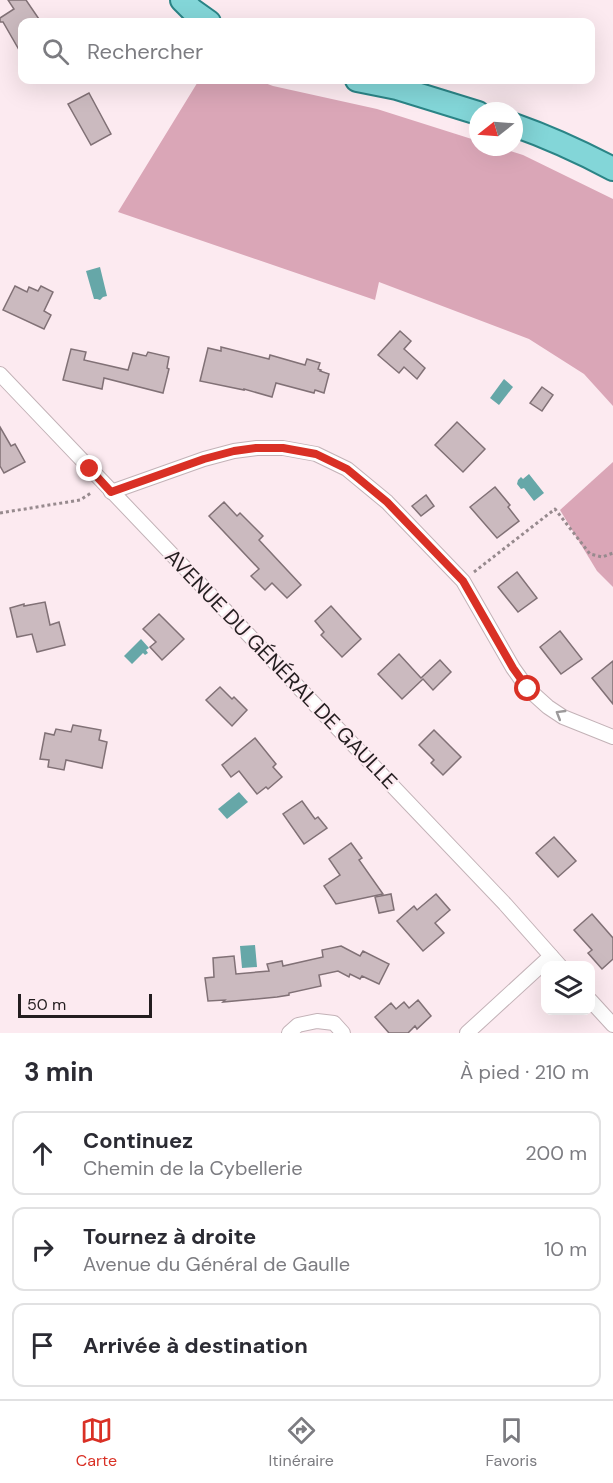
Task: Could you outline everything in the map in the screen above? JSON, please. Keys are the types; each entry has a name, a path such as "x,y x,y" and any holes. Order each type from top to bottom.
{"main road":[{"path":"183,0 203,18"},
{"path":"377,84 469,109"},
{"path":"523,128 580,151 613,169"}],"street":[{"name":"AVENUE DU GÉNÉRAL DE GAULLE","path":"0,375 489,886 556,961"},
{"path":"107,488 204,459 256,448 283,448 316,454 347,469 387,502 463,581 513,668 528,689 564,717 613,737"},
{"path":"467,1033 541,973"},
{"path":"595,1005 613,1025"},
{"path":"290,1033 298,1025 317,1021 334,1023 344,1033"}],"path":[{"path":"0,513 80,500 107,488"},
{"path":"463,581 555,509 590,554 602,557 613,554"}],"shaded area":[{"path":"197,84 268,84 377,109 469,138 469,156 523,155 613,199 613,406 584,374 529,339 379,282 375,300 118,212"},
{"path":"613,462 613,587 597,571 560,510"}],"water":[{"path":"100,267 107,296 100,300 94,299 86,271"},
{"path":"504,379 513,387 499,405 490,398"},
{"path":"529,474 544,493 534,501 524,488 521,489 517,484 521,477 523,479"},
{"path":"141,639 149,648 146,650 148,653 145,655 143,653 132,664 124,656"},
{"path":"239,792 248,802 227,819 218,809"},
{"path":"255,945 257,967 242,968 240,946"}],"building":[{"path":"8,0 26,0 38,18 18,18 18,48 3,22 0,22 0,18 14,9"},
{"path":"89,93 111,134 91,145 68,104"},
{"path":"15,286 27,292 29,287 38,291 41,286 53,292 44,311 51,315 44,329 3,310"},
{"path":"400,331 411,341 404,349 425,368 417,379 404,367 399,373 378,355"},
{"path":"221,347 269,359 270,355 305,365 307,359 320,363 318,369 329,374 324,393 315,390 314,393 276,383 272,397 200,381 208,348 221,351"},
{"path":"71,349 86,352 84,360 128,370 133,353 146,356 148,352 169,357 167,368 169,369 163,393 104,378 102,389 63,380"},
{"path":"542,387 553,395 542,411 530,403"},
{"path":"457,422 485,449 463,472 435,445"},
{"path":"0,427 11,446 15,444 25,462 4,473 0,466"},
{"path":"495,487 510,505 508,507 519,521 497,538 470,507"},
{"path":"426,495 434,506 421,516 412,506"},
{"path":"224,502 237,516 240,513 263,536 259,540 301,585 287,598 272,583 265,590 251,576 259,569 209,516"},
{"path":"517,572 537,598 518,612 498,587"},
{"path":"45,602 50,625 59,622 65,645 37,652 32,634 17,637 10,608"},
{"path":"331,606 361,639 342,657 321,635 324,632 315,621"},
{"path":"159,614 184,639 162,660 150,647 156,642 143,629"},
{"path":"560,631 582,659 561,674 540,647"},
{"path":"399,654 421,678 440,660 451,672 433,690 423,679 402,699 378,674"},
{"path":"613,661 613,704 592,678"},
{"path":"220,687 247,710 232,726 206,700"},
{"path":"73,725 101,730 99,740 107,742 102,768 66,760 64,770 48,767 49,760 40,759 45,733 54,735 56,729 71,732"},
{"path":"434,730 461,757 443,775 431,763 434,760 419,745"},
{"path":"255,738 276,764 273,767 282,777 268,789 266,787 257,794 239,771 231,777 222,765"},
{"path":"302,801 315,819 318,817 327,828 304,844 283,814"},
{"path":"554,837 576,861 558,877 536,853"},
{"path":"351,843 362,858 359,860 383,894 336,904 324,886 340,875 329,859"},
{"path":"391,894 394,910 379,913 375,897"},
{"path":"436,894 450,910 435,923 444,933 423,951 397,921 414,906 417,910"},
{"path":"592,914 613,938 613,959 602,969 588,953 592,950 574,930"},
{"path":"341,946 360,956 363,951 389,964 379,984 362,976 360,979 350,974 349,977 338,971 319,975 321,986 289,993 289,995 223,1002 225,1000 208,1001 205,978 214,977 213,958 234,956 236,974 269,971 267,964 282,961 283,966 323,957 322,950"},
{"path":"418,1000 431,1016 417,1029 415,1026 408,1033 389,1033 375,1017 391,1003 396,1009 404,1002 409,1008"}],"route":[{"path":"90,469 111,492 204,459 256,448 283,448 316,454 347,469 387,502 463,581 513,668 528,689"}]}
